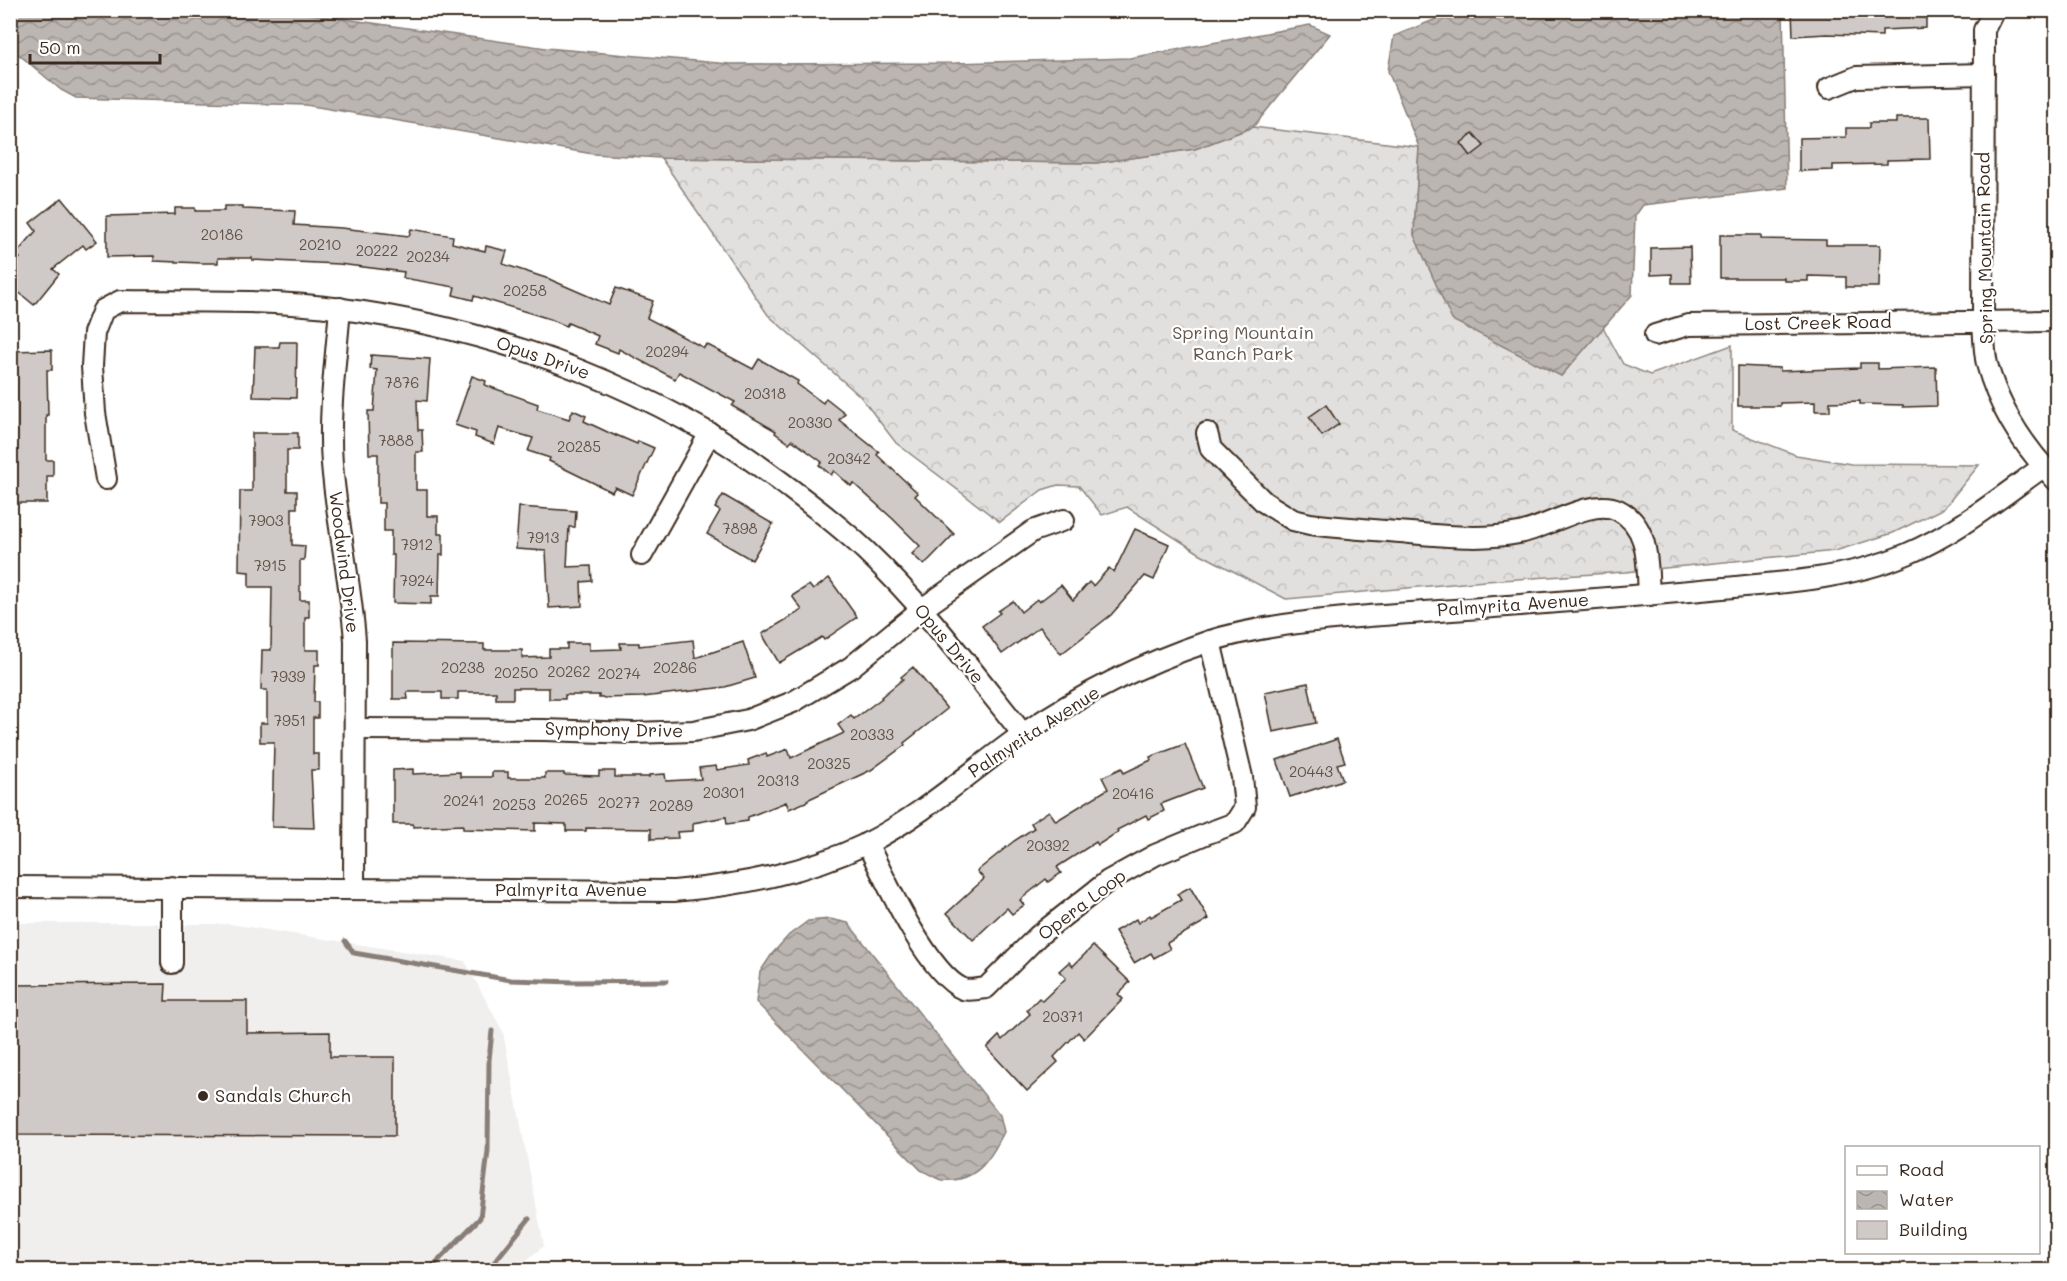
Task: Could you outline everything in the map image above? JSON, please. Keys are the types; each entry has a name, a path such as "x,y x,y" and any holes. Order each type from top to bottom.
{"street":[{"name":"Spring Mountain Road","path":"1975,10 1984,30 1983,322 1987,363 2006,414 2023,443 2050,473"},
{"name":"Spring Mountain Road","path":"1984,30 1994,10"},
{"path":"1829,88 1856,77 1984,74"},
{"name":"Opus Drive","path":"106,479 94,413 92,366 94,333 103,310 120,301 272,302 340,308 417,320 501,342 585,372 643,398 710,433 753,461 819,511 865,550 922,609 1023,734"},
{"name":"Woodwind Drive","path":"340,308 332,415 332,461 337,510 353,611 354,888"},
{"name":"Lost Creek Road","path":"1655,335 1688,325 2056,321"},
{"path":"642,555 710,433"},
{"path":"1207,433 1211,449 1264,502 1293,520 1310,524 1480,538 1540,528 1592,507 1613,508 1624,514 1639,528 1644,540 1649,595"},
{"name":"Palmyrita Avenue","path":"10,887 575,891 698,889 749,882 812,866 867,843 916,815 1023,734 1088,694 1151,663 1210,641 1254,631 1320,621 1649,595 1838,575 1907,554 1966,523 2050,473"},
{"name":"Symphony Drive","path":"355,729 544,729 634,733 693,731 748,720 793,702 851,667 922,609 1033,531 1064,520"},
{"name":"Opera Loop","path":"867,843 895,903 945,976 964,990 986,988 1038,936 1108,881 1155,855 1235,823 1245,807 1242,777 1210,641"},
{"path":"172,887 172,963"}],"shaded area":[{"path":"11,923 157,923 161,926 230,924 465,961 503,1032 544,1246 514,1270 11,1270"}],"green space":[{"name":"Spring Mountain Ranch Park","path":"1253,127 1419,147 1414,235 1561,376 1603,327 1623,364 1650,375 1732,345 1732,430 1796,455 1851,464 1979,465 1944,508 1893,533 1835,551 1625,572 1485,581 1286,599 1199,553 1127,507 1102,515 1079,486 1058,485 1042,490 1000,522 896,443 860,396 768,315 661,158 1096,163 1195,149"}],"water":[{"path":"11,10 289,11 546,48 730,64 955,63 1130,58 1310,25 1330,34 1253,127 1195,149 1096,163 661,158 593,154 306,105 76,98 61,90 11,48"},
{"path":"1456,11 1783,11 1787,188 1643,205 1635,216 1632,295 1561,376 1452,320 1414,235 1419,147 1388,71 1394,36"},
{"path":"830,919 848,923 1000,1115 1004,1132 994,1151 974,1173 954,1180 942,1180 921,1170 756,1002 760,972 772,954 789,935 808,921"}],"building":[{"path":"1792,10 1926,10 1926,28 1882,30 1882,36 1827,34 1793,36"},
{"path":"1896,118 1929,118 1930,159 1887,160 1887,164 1833,165 1833,170 1799,171 1799,138 1846,137 1846,128 1869,128 1869,123 1896,123"},
{"path":"1473,133 1484,146 1471,156 1461,143"},
{"path":"62,198 97,241 86,249 83,245 53,269 59,274 34,305 10,285 10,269 20,258 16,254 36,231 30,223"},
{"path":"224,206 295,211 294,225 409,236 411,229 453,236 452,243 485,251 486,246 507,251 503,264 549,279 609,305 616,288 653,301 647,318 704,348 706,344 753,369 759,359 798,381 797,384 823,403 826,398 845,413 839,420 879,452 877,455 918,493 915,496 954,534 924,565 912,554 920,546 893,519 853,483 851,486 834,471 831,475 819,465 822,462 792,440 789,443 775,433 776,431 732,406 735,402 679,372 675,379 619,349 618,353 595,344 598,336 568,323 566,326 474,296 473,300 453,295 455,287 403,278 404,272 339,264 252,260 252,258 218,258 218,263 202,263 154,261 154,256 107,257 107,216 175,214 175,208 224,211"},
{"path":"1720,235 1761,235 1761,239 1826,240 1826,245 1880,245 1879,287 1846,287 1846,277 1808,276 1808,281 1784,281 1784,278 1720,278"},
{"path":"1690,247 1691,283 1672,283 1672,274 1651,275 1651,248"},
{"path":"280,342 297,342 296,398 253,397 255,347 279,347"},
{"path":"52,350 52,370 47,370 46,460 53,460 53,476 47,476 47,503 10,503 10,351"},
{"path":"371,355 430,359 427,401 417,400 418,430 422,430 423,452 416,452 416,490 427,490 427,516 438,516 438,534 443,534 439,596 431,596 431,604 393,603 394,555 391,555 391,531 384,531 384,503 378,503 378,454 369,454 368,411 374,411 377,370 370,369"},
{"path":"1860,363 1878,363 1878,369 1936,367 1937,406 1903,407 1903,405 1860,404 1860,401 1830,402 1830,411 1815,411 1815,402 1780,403 1780,406 1738,406 1738,366 1780,368 1780,371 1860,368"},
{"path":"472,376 486,381 485,385 538,404 537,409 569,419 573,410 586,416 584,421 616,436 637,444 638,441 654,448 632,495 615,487 612,492 549,461 550,458 528,451 533,438 499,428 494,444 475,437 476,432 455,425"},
{"path":"1326,405 1339,424 1322,436 1309,417"},
{"path":"252,433 298,433 298,450 287,450 287,491 297,491 297,508 292,508 292,545 305,546 304,560 300,560 300,600 309,600 309,617 305,617 305,650 319,650 319,665 315,665 314,702 318,702 318,718 313,718 313,754 319,754 319,770 311,770 314,828 272,827 274,742 260,742 260,723 267,723 267,690 261,690 262,650 271,650 272,587 249,587 249,572 239,571 240,491 252,491"},
{"path":"723,495 773,524 752,560 707,534 720,511 715,508"},
{"path":"519,507 576,511 575,527 569,527 567,567 591,566 592,581 581,582 582,606 549,608 546,551 516,549"},
{"path":"1135,529 1169,544 1154,580 1145,576 1111,615 1061,654 1040,627 1002,654 982,626 1013,601 1021,612 1037,599 1039,602 1061,585 1073,600 1089,582 1093,586 1109,568 1114,572"},
{"path":"829,578 857,617 824,640 822,637 779,663 762,634 802,610 792,596 809,585 813,590"},
{"path":"693,640 695,658 743,642 755,678 725,687 643,697 599,698 599,695 565,695 565,699 549,699 549,688 513,688 513,699 496,699 496,692 458,692 458,699 442,699 442,692 407,692 408,699 393,699 393,643 484,644 484,650 522,650 522,658 549,657 549,649 567,649 567,643 589,643 589,650 621,649 620,643 639,643 639,646"},
{"path":"913,667 947,709 871,770 789,809 786,802 748,817 748,821 727,824 726,817 693,823 693,831 677,832 678,838 651,839 651,829 586,828 586,831 566,831 566,824 535,823 535,831 463,829 463,825 413,827 413,824 393,824 393,770 413,769 413,774 460,772 460,777 492,777 492,772 508,772 508,778 545,778 545,773 599,776 599,771 615,771 615,777 649,777 649,775 665,774 666,781 701,779 699,768 716,766 717,770 749,765 748,760 766,753 767,757 788,749 791,758 844,733 838,725 851,715 854,719 882,698"},
{"path":"1308,683 1316,723 1273,732 1265,692"},
{"path":"1337,739 1345,762 1337,764 1343,780 1290,797 1277,760"},
{"path":"1185,744 1203,788 1161,804 1164,811 1148,819 1146,815 1117,830 1118,832 1098,845 1096,842 1057,867 1061,873 1048,882 1046,879 1020,900 1024,905 1012,914 1007,908 973,940 947,913 984,879 977,871 1034,828 1031,823 1049,811 1056,821 1108,789 1102,777 1122,768 1124,773 1151,760 1150,757"},
{"path":"1190,887 1209,919 1167,943 1170,949 1154,958 1151,953 1134,963 1115,931 1136,919 1138,923 1150,915 1151,917 1181,900 1177,894"},
{"path":"1093,946 1130,982 1118,994 1123,999 1084,1039 1078,1032 1054,1057 1058,1062 1027,1091 987,1048 999,1036 1002,1040 1030,1014 1027,1010 1039,998 1042,1001 1066,978 1059,971 1069,962 1073,966"},
{"name":"Sandals Church","path":"166,984 165,1001 247,1001 247,1033 330,1032 330,1057 395,1057 395,1136 10,1135 10,985"}],"waterway":[{"path":"345,941 354,953 511,980 667,981"},
{"path":"433,1266 480,1218 488,1151 489,1060 492,1031"},
{"path":"488,1270 529,1219"}],"place":[{"name":"Sandals Church","path":"203,1096"}]}
